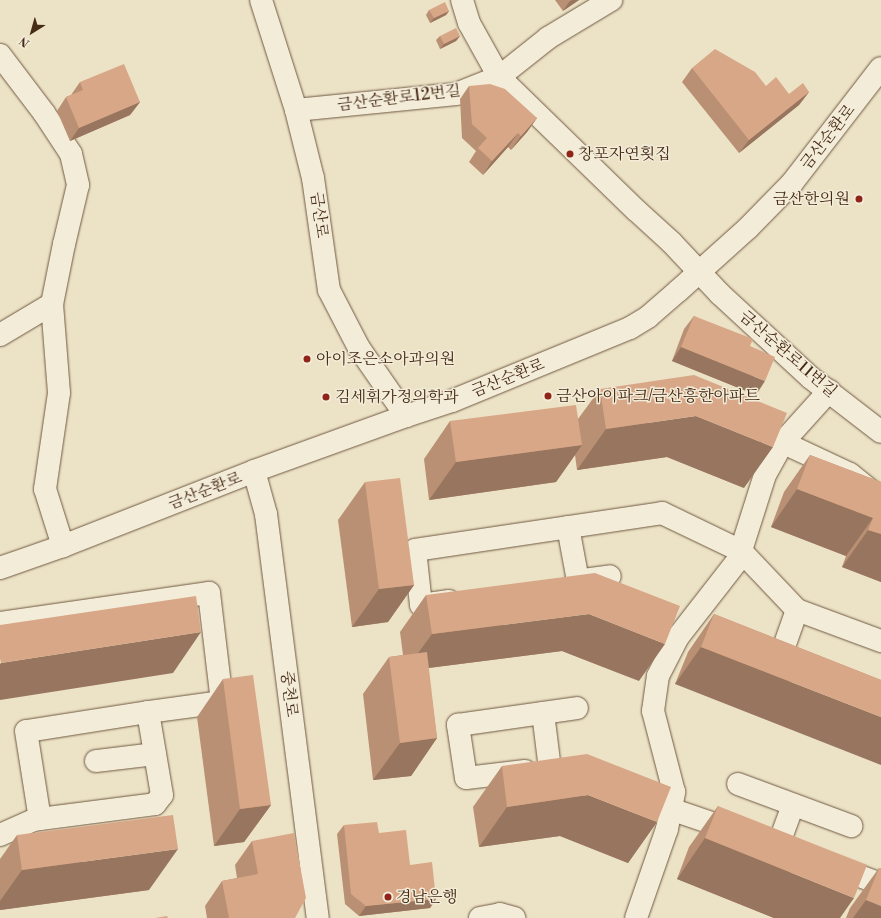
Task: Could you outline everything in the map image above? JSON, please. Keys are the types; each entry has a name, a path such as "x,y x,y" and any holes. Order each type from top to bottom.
{"street":[{"name":"금산로","path":"261,0 296,110 314,178 328,290 359,348 406,416"},
{"path":"462,0 469,23 499,77 672,243 699,272"},
{"name":"금산순환로12번길","path":"296,110 456,94 499,77 548,38 611,0"},
{"path":"0,55 44,113 72,154 78,185 52,304 59,393 45,489 63,546"},
{"name":"금산순환로","path":"0,568 63,546 254,471 452,401 630,328 648,317 699,272 748,228 792,183 881,68"},
{"name":"금산순환로11번길","path":"699,272 811,378 881,432"},
{"path":"0,336 52,304"},
{"path":"636,918 667,829 674,792 653,711 658,676 678,637 738,560 765,476 783,442 829,391"},
{"path":"754,429 850,474 881,499"},
{"name":"중천로","path":"254,471 266,514 318,918"},
{"path":"468,598 421,605 414,550 662,513 740,551 797,610 881,641"},
{"path":"568,527 578,581"},
{"path":"554,584 610,576"},
{"path":"0,623 209,593 222,702 26,731 40,819"},
{"path":"797,610 779,661 808,672"},
{"path":"573,776 550,768 466,778 458,725 577,708"},
{"path":"0,835 34,820 155,804 162,795 148,712"},
{"path":"543,713 550,768"},
{"path":"96,761 155,754"},
{"path":"738,784 851,826"},
{"path":"618,792 778,846 881,884"},
{"path":"778,846 793,805"},
{"path":"480,918 500,914 514,918"}],"building":[{"path":"445,2 449,11 434,18 429,10"},
{"path":"456,28 460,36 444,44 440,36"},
{"path":"715,49 755,72 766,86 776,77 789,94 803,83 809,92 749,140 692,68"},
{"path":"124,64 140,102 79,128 66,97 83,90 80,82"},
{"path":"490,84 505,89 537,118 521,136 518,133 492,161 478,148 487,138 472,124 469,86"},
{"path":"694,316 753,339 750,346 775,357 765,381 681,347"},
{"path":"694,375 787,413 773,447 696,416 606,429 600,389"},
{"path":"576,405 582,445 456,462 450,421"},
{"path":"810,455 881,482 881,534 868,530 873,518 797,489"},
{"path":"400,478 414,585 379,589 365,482"},
{"path":"595,573 680,606 665,644 589,614 432,634 426,595"},
{"path":"196,596 201,632 1,663 0,625"},
{"path":"714,614 881,680 881,717 701,647"},
{"path":"427,652 437,738 400,743 389,657"},
{"path":"253,675 271,805 240,809 223,679"},
{"path":"587,754 671,787 657,822 588,795 507,807 502,766"},
{"path":"718,806 867,865 854,898 705,838"},
{"path":"173,815 178,849 22,870 17,835"},
{"path":"377,822 379,833 406,830 410,865 432,862 436,899 366,906 351,894 344,825"},
{"path":"294,833 306,898 295,918 229,918 222,881 258,874 252,841"},
{"path":"879,868 881,868 881,906 866,900"},
{"path":"167,916 168,918 155,918"}],"place":[{"name":"창포자연횟집","path":"570,154"},
{"name":"금산한의원","path":"859,199"},
{"name":"아이조은소아과의원","path":"307,359"},
{"name":"금산아이파크/금산흥한아파트","path":"548,396"},
{"name":"김세휘가정의학과","path":"326,397"},
{"name":"경남은행","path":"388,897"}]}
